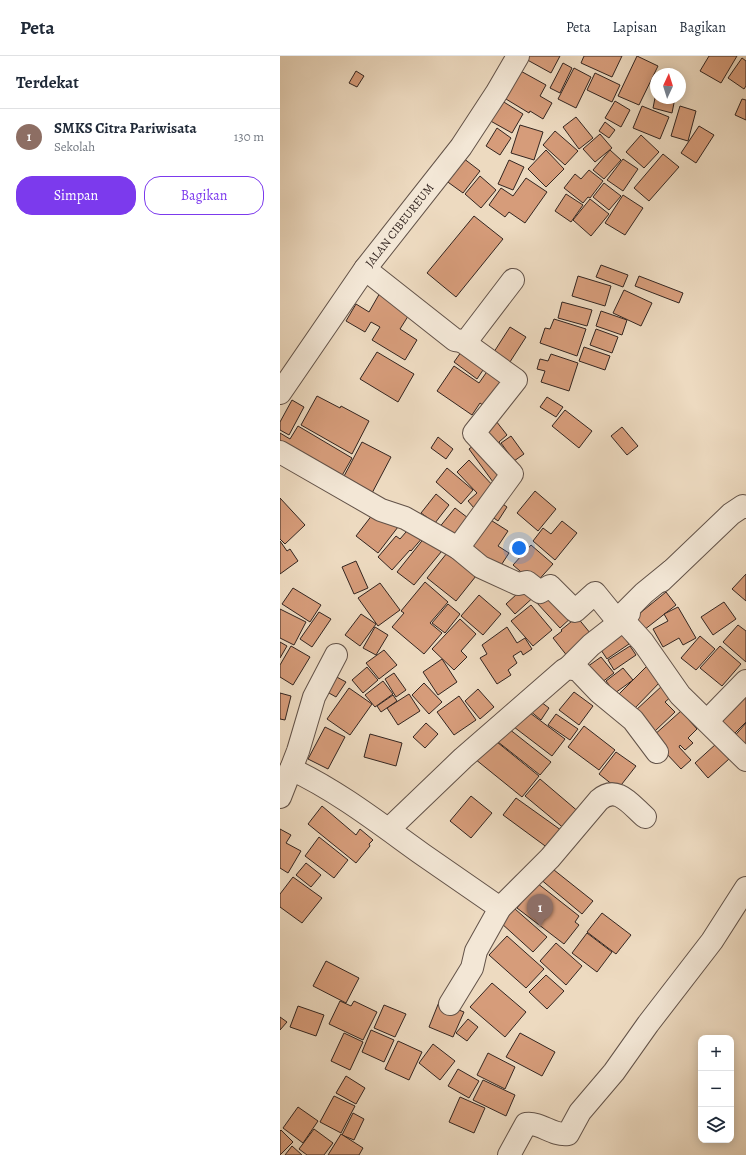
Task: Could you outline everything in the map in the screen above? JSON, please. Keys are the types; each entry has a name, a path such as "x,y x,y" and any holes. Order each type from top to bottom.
{"street":[{"name":"JALAN CIBEUREUM","path":"280,393 365,269 461,147 497,92 518,56"},
{"path":"365,269 455,340 462,342 516,380 474,434 512,474 458,548"},
{"path":"462,342 468,339 513,280"},
{"path":"280,452 381,510 405,518 458,548 481,567 518,584 528,582 540,592 550,586 575,611 595,593 617,620 644,593 671,571"},
{"path":"389,829 463,758 568,668 591,645 623,620 671,571 731,514 746,506"},
{"path":"623,620 643,642 680,695 746,760"},
{"path":"280,797 298,751 314,696 336,655"},
{"path":"568,668 578,670 599,692 633,720 657,752"},
{"path":"707,721 746,681"},
{"path":"291,769 325,787 389,829 422,854 500,908"},
{"path":"450,1004 472,968 476,951 500,908 550,858 605,795 612,793 619,794 645,817"},
{"path":"509,1155 526,1124 533,1123 561,1135 568,1134 580,1112 614,1072 648,1024 712,941 746,888"}],"building":[{"path":"522,56 560,56 551,73"},
{"path":"584,56 622,56 612,77 581,63"},
{"path":"637,56 658,66 657,68 650,68 650,82 639,105 618,96"},
{"path":"709,56 737,56 721,83 700,71"},
{"path":"742,58 746,61 746,86 744,89 728,78"},
{"path":"563,63 572,68 560,93 550,88"},
{"path":"574,68 591,77 576,108 558,99"},
{"path":"517,69 546,85 540,96 552,103 543,119 530,111 529,113 501,96"},
{"path":"356,71 364,76 357,87 349,83"},
{"path":"595,73 620,85 612,102 587,90"},
{"path":"499,99 523,114 512,133 487,119"},
{"path":"742,99 746,100 746,120 735,115"},
{"path":"615,101 630,110 621,127 605,118"},
{"path":"654,104 674,104 672,113 653,108"},
{"path":"642,106 669,117 660,139 633,128"},
{"path":"680,106 696,111 688,141 671,136"},
{"path":"576,117 593,138 579,149 563,127"},
{"path":"605,122 615,130 609,138 599,131"},
{"path":"520,125 543,132 534,160 511,153"},
{"path":"699,126 714,135 696,163 681,153"},
{"path":"497,128 511,138 500,155 486,146"},
{"path":"555,131 578,151 565,165 543,145"},
{"path":"600,134 612,148 595,162 583,149"},
{"path":"641,135 659,152 644,168 626,152"},
{"path":"546,150 564,169 546,187 528,169"},
{"path":"610,150 621,160 604,179 593,170"},
{"path":"663,154 679,167 649,201 634,188"},
{"path":"463,158 480,171 463,193 445,180"},
{"path":"623,159 638,169 623,191 607,180"},
{"path":"509,160 524,167 513,190 498,184"},
{"path":"589,170 603,181 590,198 588,197 583,203 564,188 575,174 581,179"},
{"path":"480,176 496,190 481,208 465,194"},
{"path":"526,178 547,192 525,223 509,212 505,217 489,205 501,188 513,196"},
{"path":"604,183 621,196 609,210 593,197"},
{"path":"566,194 583,205 571,222 555,211"},
{"path":"623,195 643,208 625,235 605,223"},
{"path":"590,199 609,214 591,236 573,220"},
{"path":"474,216 503,239 456,297 427,273"},
{"path":"601,265 628,275 623,287 596,277"},
{"path":"578,276 611,286 605,306 572,296"},
{"path":"639,276 683,293 679,303 635,286"},
{"path":"624,290 652,303 641,326 613,313"},
{"path":"381,291 412,310 400,329 417,340 405,360 372,340 380,327 371,322 365,332 346,321 356,304 369,312"},
{"path":"562,302 592,310 587,326 558,318"},
{"path":"601,311 627,320 622,335 596,326"},
{"path":"554,319 586,329 577,356 540,343 545,328 550,329"},
{"path":"510,327 526,337 508,365 492,355"},
{"path":"596,329 618,337 612,353 590,345"},
{"path":"584,347 610,356 605,370 579,361"},
{"path":"464,348 487,364 477,379 454,362"},
{"path":"377,352 414,374 398,402 360,379"},
{"path":"551,354 578,363 569,391 541,382 545,371 537,369 540,359 548,361"},
{"path":"493,363 511,376 488,409 480,403 472,415 437,391 454,366 479,383"},
{"path":"317,396 340,408 341,406 369,421 352,454 301,425"},
{"path":"547,397 563,407 556,417 540,407"},
{"path":"292,400 304,407 289,435 280,430 280,422"},
{"path":"565,410 592,431 579,448 552,426"},
{"path":"489,412 507,435 499,442 501,445 490,454 476,437"},
{"path":"298,426 352,458 340,479 280,445 280,433 290,439"},
{"path":"622,427 638,446 627,455 611,436"},
{"path":"511,436 524,454 514,461 501,443"},
{"path":"438,437 453,449 446,459 431,448"},
{"path":"362,442 391,457 371,495 342,480"},
{"path":"478,442 502,475 493,482 469,449"},
{"path":"469,460 495,488 474,508 468,501 477,493 457,472"},
{"path":"447,468 473,490 461,504 436,482"},
{"path":"535,491 556,509 538,531 517,513"},
{"path":"436,494 449,505 435,523 421,513"},
{"path":"490,495 507,507 498,521 480,508"},
{"path":"280,498 305,525 285,544 280,539"},
{"path":"455,508 472,521 454,542 438,529"},
{"path":"376,510 398,527 378,553 356,536"},
{"path":"489,519 508,531 498,546 509,553 498,570 464,547"},
{"path":"562,521 577,533 555,560 533,541 543,528 551,534"},
{"path":"412,525 424,536 392,570 378,557 396,536 400,539"},
{"path":"429,532 446,546 414,585 397,572"},
{"path":"280,541 287,551 290,549 298,561 280,574"},
{"path":"531,545 553,564 535,584 513,565"},
{"path":"451,548 480,571 456,601 427,578"},
{"path":"356,561 368,588 354,594 342,567"},
{"path":"746,574 746,601 732,589"},
{"path":"425,582 448,602 430,623 442,633 424,654 392,627 404,613 401,611"},
{"path":"380,583 400,610 378,626 358,598"},
{"path":"528,584 537,594 515,614 506,604"},
{"path":"293,588 321,605 310,622 282,604"},
{"path":"550,589 574,615 560,628 536,602"},
{"path":"666,592 676,605 644,630 634,618"},
{"path":"479,595 501,614 483,635 461,616"},
{"path":"724,602 736,619 713,635 701,617"},
{"path":"448,604 460,614 445,633 432,623"},
{"path":"531,605 552,630 533,646 511,621"},
{"path":"678,607 696,638 683,645 679,638 663,647 653,629 668,621 664,614"},
{"path":"280,609 306,622 294,645 280,638"},
{"path":"319,612 331,619 312,647 300,639"},
{"path":"361,614 376,624 360,646 345,635"},
{"path":"577,617 595,639 568,657 553,638"},
{"path":"460,619 476,634 461,651 467,657 454,670 432,649"},
{"path":"738,625 746,631 746,662 723,642"},
{"path":"375,627 388,635 376,655 363,648"},
{"path":"507,627 517,643 525,638 532,649 523,655 521,651 513,656 517,663 508,670 511,675 497,684 480,658 487,654 482,645"},
{"path":"619,630 629,644 607,659 597,644"},
{"path":"700,636 715,649 696,670 681,658"},
{"path":"280,642 287,646 280,658"},
{"path":"291,646 310,657 293,685 280,677 280,665"},
{"path":"630,646 636,655 614,670 608,660"},
{"path":"720,646 741,664 722,686 700,668"},
{"path":"384,650 397,665 379,679 366,663"},
{"path":"601,657 614,673 597,686 584,669"},
{"path":"442,659 457,682 438,695 423,672"},
{"path":"647,666 662,680 634,709 619,694"},
{"path":"367,667 378,680 363,693 352,680"},
{"path":"623,668 633,680 615,693 606,681"},
{"path":"394,673 406,690 396,697 385,679"},
{"path":"331,674 346,682 336,697 322,689"},
{"path":"383,681 393,694 375,707 365,695"},
{"path":"424,683 442,702 429,714 412,695"},
{"path":"663,685 673,695 665,702 675,712 655,731 635,711"},
{"path":"349,688 372,704 350,735 327,719"},
{"path":"478,689 494,707 480,719 465,701"},
{"path":"739,691 746,698 746,722 729,739 710,720"},
{"path":"574,692 593,706 579,725 559,710"},
{"path":"280,693 291,696 285,720 280,719"},
{"path":"409,694 420,711 398,725 387,708"},
{"path":"393,695 397,701 381,712 377,706"},
{"path":"459,696 476,720 454,735 437,712"},
{"path":"537,699 549,708 541,720 529,710"},
{"path":"526,710 565,739 552,756 514,727"},
{"path":"681,711 697,729 688,738 693,743 685,750 680,745 679,747 691,760 681,769 665,752 653,736"},
{"path":"556,714 578,729 570,740 548,725"},
{"path":"426,723 438,734 425,748 413,737"},
{"path":"746,723 746,754 731,740"},
{"path":"504,725 551,762 540,775 493,738"},
{"path":"584,726 615,750 599,770 568,747"},
{"path":"325,727 345,737 328,769 308,759"},
{"path":"370,734 402,743 396,766 364,757"},
{"path":"492,738 539,776 522,797 475,759"},
{"path":"716,744 729,759 708,778 695,763"},
{"path":"616,752 636,766 618,789 599,774"},
{"path":"540,779 580,813 566,830 525,796"},
{"path":"471,796 492,813 471,838 450,821"},
{"path":"516,798 565,833 552,851 503,815"},
{"path":"322,806 356,835 360,829 373,840 356,863 308,824"},
{"path":"280,829 291,835 286,843 301,851 288,873 280,868"},
{"path":"319,837 348,860 334,878 305,856"},
{"path":"306,863 321,875 311,887 296,875"},
{"path":"549,866 593,901 582,914 539,878"},
{"path":"293,877 322,898 302,923 280,907 280,894"},
{"path":"537,883 579,916 575,922 579,925 564,944 517,908"},
{"path":"515,909 547,937 533,952 501,923"},
{"path":"602,913 631,935 616,954 587,932"},
{"path":"587,933 612,952 597,972 572,953"},
{"path":"507,936 544,969 526,988 489,955"},
{"path":"556,943 582,966 566,985 540,961"},
{"path":"326,961 359,978 346,1003 313,986"},
{"path":"546,975 564,991 547,1009 529,992"},
{"path":"492,983 526,1012 505,1037 470,1007"},
{"path":"340,1001 351,1006 354,1001 377,1012 363,1040 329,1024"},
{"path":"439,1002 464,1012 453,1037 429,1027"},
{"path":"384,1005 406,1014 395,1037 374,1028"},
{"path":"298,1006 324,1015 316,1036 290,1027"},
{"path":"280,1017 287,1022 280,1030"},
{"path":"468,1019 478,1027 467,1041 456,1033"},
{"path":"371,1030 394,1040 384,1062 362,1052"},
{"path":"344,1033 363,1042 350,1070 331,1061"},
{"path":"520,1033 555,1052 542,1076 506,1057"},
{"path":"398,1041 422,1052 409,1080 385,1069"},
{"path":"433,1044 455,1061 440,1080 419,1063"},
{"path":"488,1053 515,1067 505,1089 477,1075"},
{"path":"458,1069 479,1081 469,1098 448,1086"},
{"path":"346,1076 365,1088 356,1104 336,1093"},
{"path":"483,1080 515,1095 506,1116 473,1100"},
{"path":"334,1096 355,1106 341,1133 320,1122"},
{"path":"460,1097 485,1108 474,1133 449,1122"},
{"path":"298,1107 318,1121 303,1143 283,1128"},
{"path":"353,1113 364,1119 354,1140 342,1135"},
{"path":"314,1129 333,1143 324,1155 307,1155 299,1149"},
{"path":"281,1130 293,1142 280,1155 280,1131"},
{"path":"341,1134 363,1148 359,1155 328,1155"},
{"path":"292,1146 302,1155 285,1155"}],"place":[{"name":"SMKS Citra Pariwisata","path":"540,927"}]}
